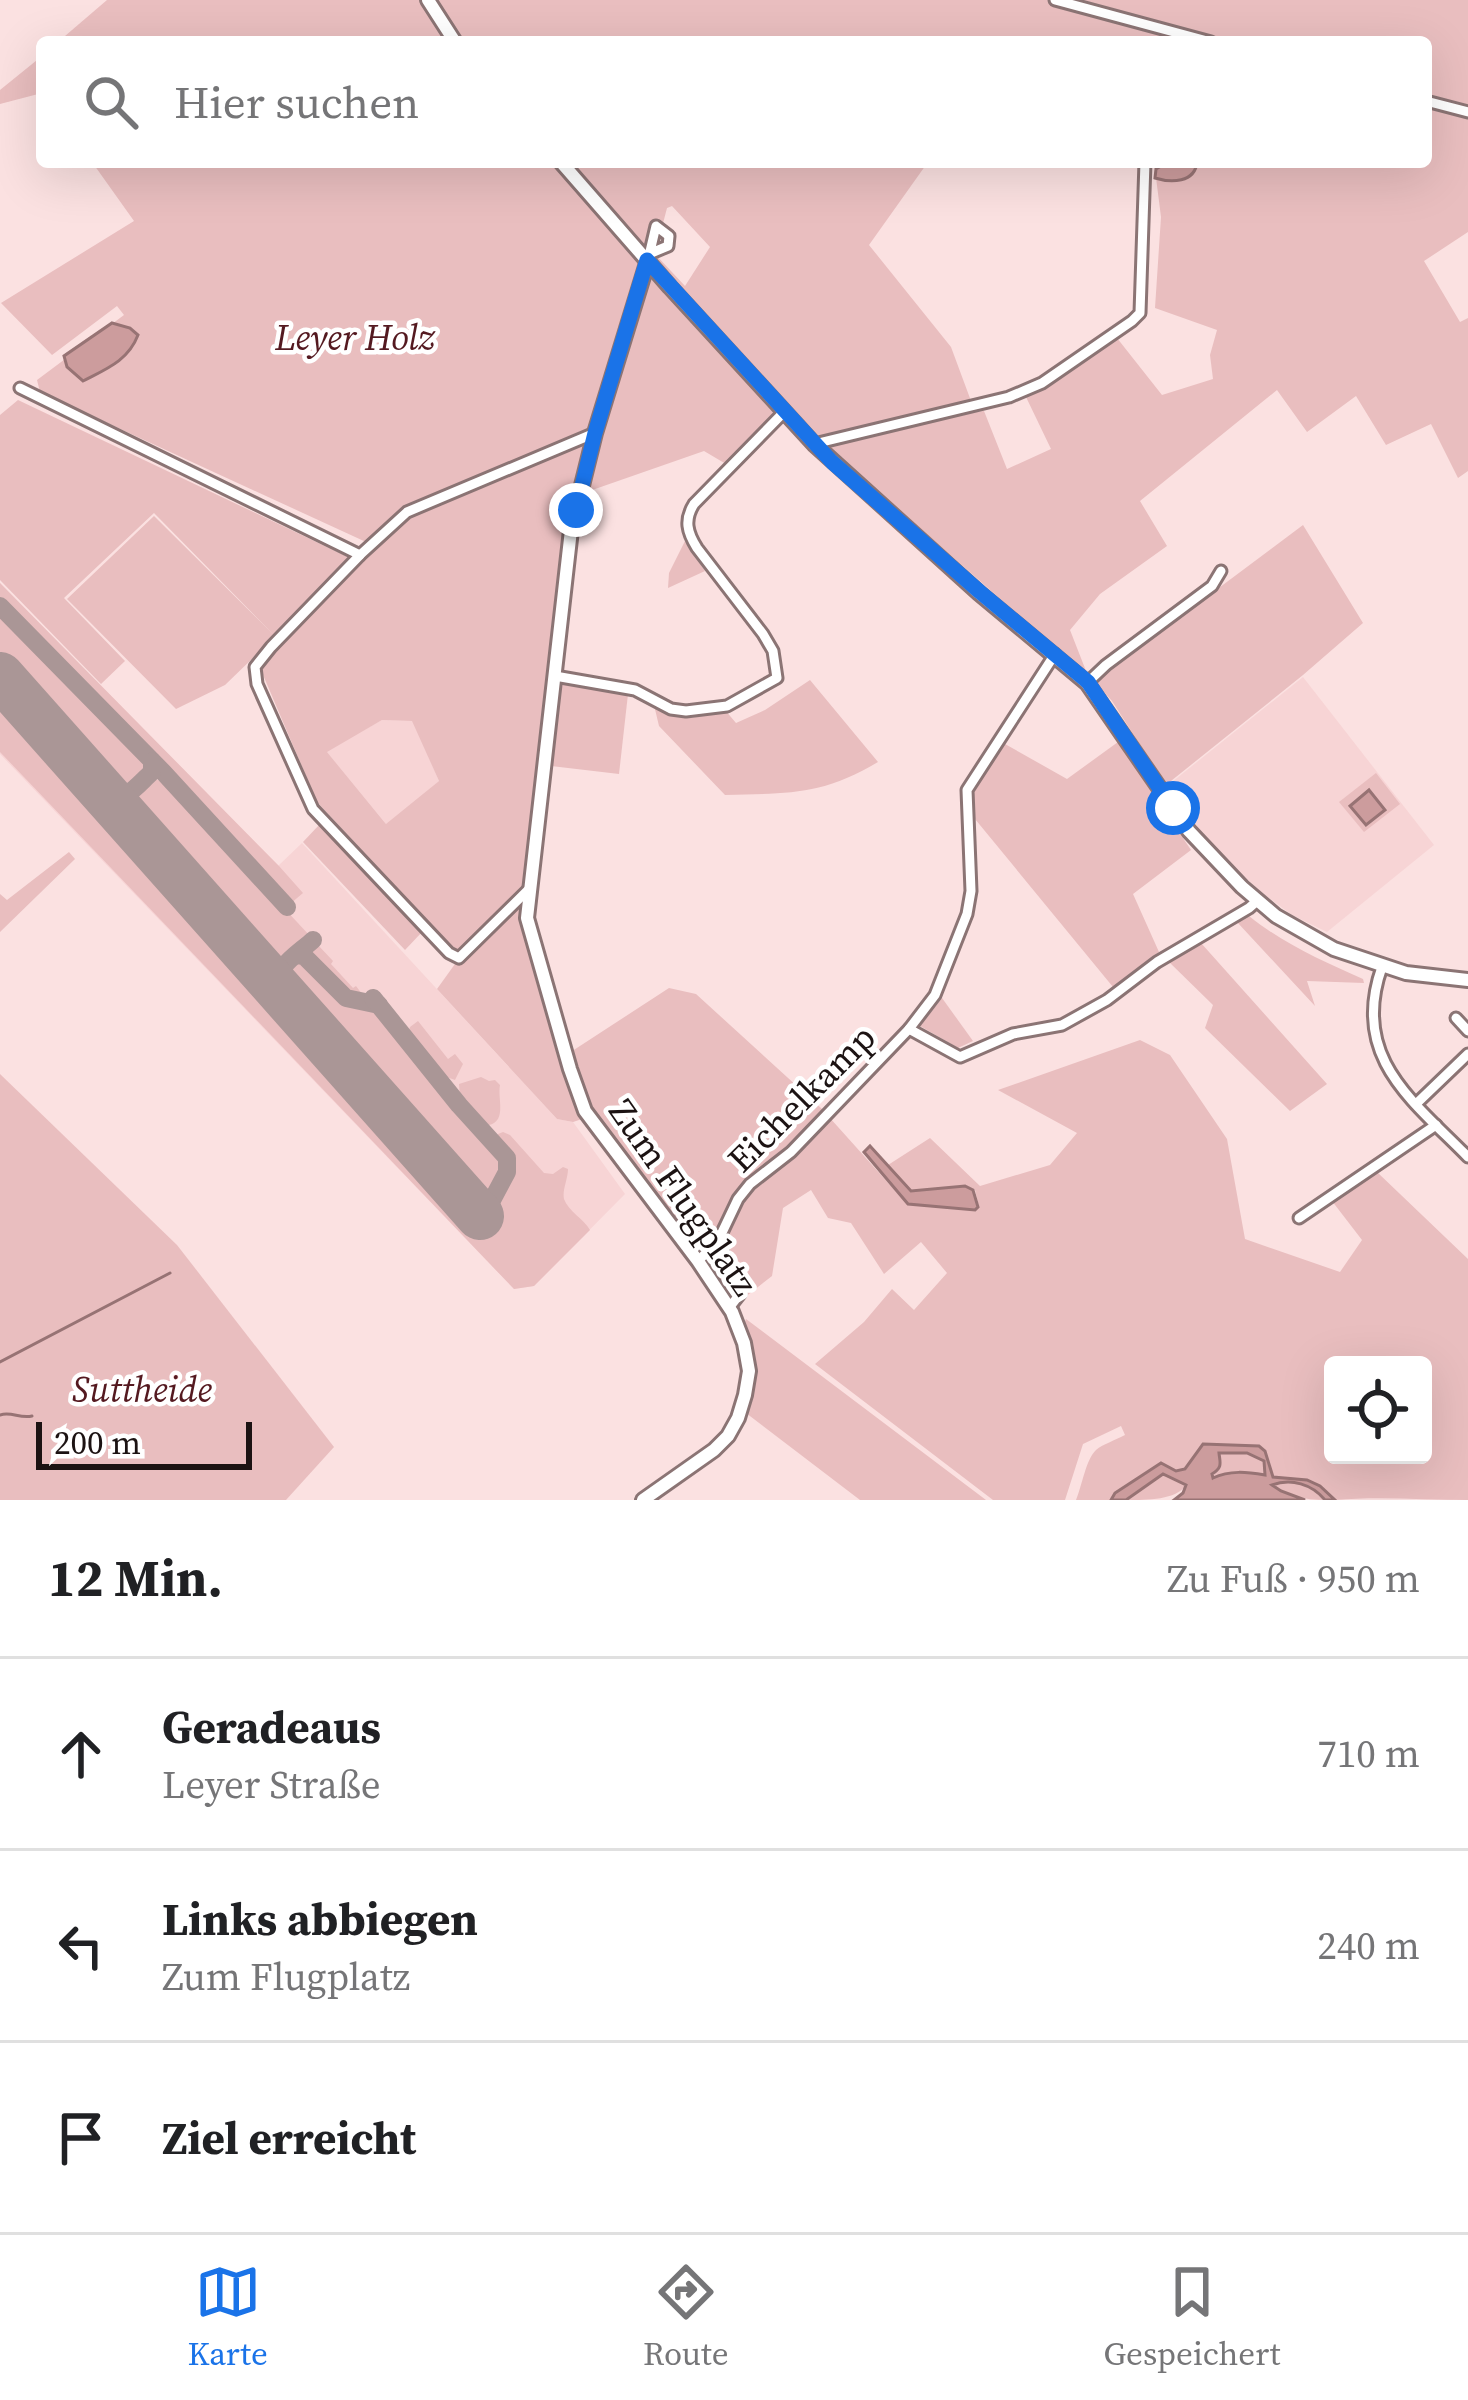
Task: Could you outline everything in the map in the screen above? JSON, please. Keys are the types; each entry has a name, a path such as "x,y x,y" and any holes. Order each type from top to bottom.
{"street":[{"path":"1055,0 1166,36"},
{"path":"434,1 452,36"},
{"path":"1432,103 1468,112"},
{"path":"566,168 814,444 1088,682 1189,831 1257,901 1334,950 1382,967 1468,980"},
{"path":"814,444 1030,390 1132,321 1140,313 1145,168"},
{"name":"Zum Flugplatz","path":"644,1500 728,1436 738,1418 749,1371 744,1342 698,1261 585,1111 527,918 568,545 595,433 648,257"},
{"path":"20,388 360,555"},
{"path":"554,676 641,693 671,709 698,710 727,706 777,678 773,651 697,548 687,522 694,504 785,411"},
{"path":"530,888 459,958 449,953 313,808 257,684 255,668 360,555 407,512 595,433"},
{"path":"1088,682 1212,586 1221,572"},
{"path":"909,1029 935,995 967,914 971,891 967,790 1055,654"},
{"path":"641,693 655,690"},
{"name":"Eichelkamp","path":"698,1261 718,1241 750,1184 791,1152 909,1029 960,1057 1012,1034 1062,1025 1257,901"},
{"path":"1382,967 1374,1006 1380,1052 1390,1075 1468,1157"},
{"path":"1456,1018 1468,1031"},
{"path":"1416,1104 1468,1054"},
{"path":"1299,1217 1436,1125"},
{"path":"718,1241 740,1297 728,1308"}],"shaded area":[{"path":"1195,168 1187,178 1175,181 1155,178 1156,169"},
{"path":"112,323 138,335 134,344 115,363 83,381 67,367 64,356"},
{"path":"0,583 278,866 302,843 557,1119 573,1122 625,1194 534,1286 514,1289 0,754"},
{"path":"1303,677 1434,845 1327,932 1292,915 1230,864 1167,786"},
{"path":"382,720 413,721 439,781 387,825 326,751"},
{"path":"1369,790 1385,810 1366,825 1350,806"},
{"path":"870,1146 911,1191 965,1186 973,1190 978,1207 908,1204 864,1152"},
{"path":"1203,1444 1259,1446 1273,1477 1307,1480 1335,1500 1325,1500 1308,1486 1286,1482 1272,1485 1305,1500 1174,1500 1186,1485 1163,1474 1126,1500 1111,1500 1161,1463 1176,1471 1185,1469","holes":["1219,1453 1247,1453 1264,1461 1265,1475 1232,1473 1213,1478 1220,1465"]}],"green space":[{"name":"Leyer Holz","path":"107,0 1468,0 1468,232 1424,261 1460,322 1468,318 1468,471 1458,478 1431,424 1386,445 1356,396 1307,432 1277,390 1140,501 1167,546 1100,594 1070,630 1088,676 838,456 787,402 726,464 704,451 575,496 563,542 521,921 560,1059 669,988 696,994 821,1108 908,1205 979,1207 975,1190 965,1185 911,1191 888,1165 930,1138 980,1186 1050,1165 1077,1133 998,1090 1140,1040 1170,1055 1227,1139 1245,1239 1340,1272 1362,1240 1332,1201 1377,1172 1468,1259 1468,1500 1335,1500 1307,1480 1273,1477 1265,1451 1204,1444 1185,1469 1176,1471 1161,1463 1111,1500 1076,1500 1093,1454 1125,1435 1121,1426 1083,1444 1065,1500 993,1500 815,1364 864,1322 892,1289 914,1310 947,1273 921,1242 884,1274 851,1223 828,1218 811,1190 783,1208 772,1276 735,1305 705,1255 597,1114 573,1122 557,1119 437,989 460,957 317,802 255,656 225,685 176,709 67,599 154,516 275,636 154,513 64,598 125,661 101,684 0,580 0,415 18,400 350,558 366,542 40,392 37,380 124,315 117,306 52,355 1,303 134,221 96,168 924,168 869,245 951,347 971,401 912,418 984,411 1007,469 1051,449 1026,397 1117,338 1162,395 1213,379 1210,355 1217,330 1155,308 1161,217 1155,168 1432,168 1432,36 65,36","holes":["672,206 710,247 685,286 655,254 667,208","382,720 412,721 439,781 386,824 327,752"]},
{"path":"36,61 36,95 0,104 0,90"},
{"path":"1303,525 1363,623 1166,785 1096,683"},
{"path":"685,541 705,571 668,588 669,573"},
{"path":"0,583 303,893 290,904 162,764 0,600"},
{"path":"0,611 148,762 146,771 122,793 0,660"},
{"path":"810,680 878,762 839,781 804,790 725,795 659,726 654,705 689,718 725,710 736,723"},
{"path":"560,683 628,694 619,774 551,766"},
{"path":"0,691 482,1233 501,1219 499,1196 510,1172 511,1163 498,1134 510,1135 544,1173 568,1169 564,1199 590,1230 534,1286 514,1289 0,752"},
{"path":"1118,742 1191,850 1133,894 1159,952 1113,987 975,819 973,792 1005,744 1067,779"},
{"path":"1376,773 1400,804 1364,832 1339,802"},
{"path":"152,779 167,782 310,936 276,968 127,803"},
{"path":"320,824 422,932 405,950 303,842"},
{"path":"69,852 75,859 0,932 0,894 7,900"},
{"path":"1249,916 1364,983 1307,981 1315,1006 1237,922"},
{"path":"1201,943 1327,1084 1290,1111 1205,1028 1213,1005 1168,961"},
{"path":"317,944 365,998 348,994 325,975 309,951"},
{"path":"298,961 345,1001 377,1009 440,1086 438,1090 498,1153 504,1165 487,1201 482,1201 282,977"},
{"path":"942,998 973,1041 958,1048 920,1026"},
{"path":"418,1021 448,1059 455,1054 463,1064 455,1080 441,1075 408,1033"},
{"name":"Suttheide","path":"0,1074 177,1245 334,1447 286,1500 0,1500"},
{"path":"481,1077 500,1085 499,1116 484,1126 460,1098 459,1084"},
{"path":"746,1319 986,1500 860,1500 746,1413 754,1372 743,1326"},
{"path":"1218,1453 1247,1453 1265,1462 1265,1476 1239,1472 1213,1478 1219,1470"},
{"path":"1162,1473 1186,1485 1168,1496 1126,1500"},
{"path":"1271,1484 1308,1485 1325,1500 1296,1496"}],"waterway":[{"path":"0,1362 170,1273"},
{"path":"0,1415 32,1416"}],"taxiway":[{"path":"0,606 287,907"},
{"path":"107,796 120,797 131,791 152,772 152,761"},
{"path":"280,990 282,969 313,940"},
{"path":"297,955 304,956 346,998 379,1005"},
{"path":"373,998 507,1158 507,1172 480,1216"}],"runway":[{"path":"0,676 480,1216"}],"route":[{"path":"576,510 647,260 832,462 1088,682 1173,808"}]}
